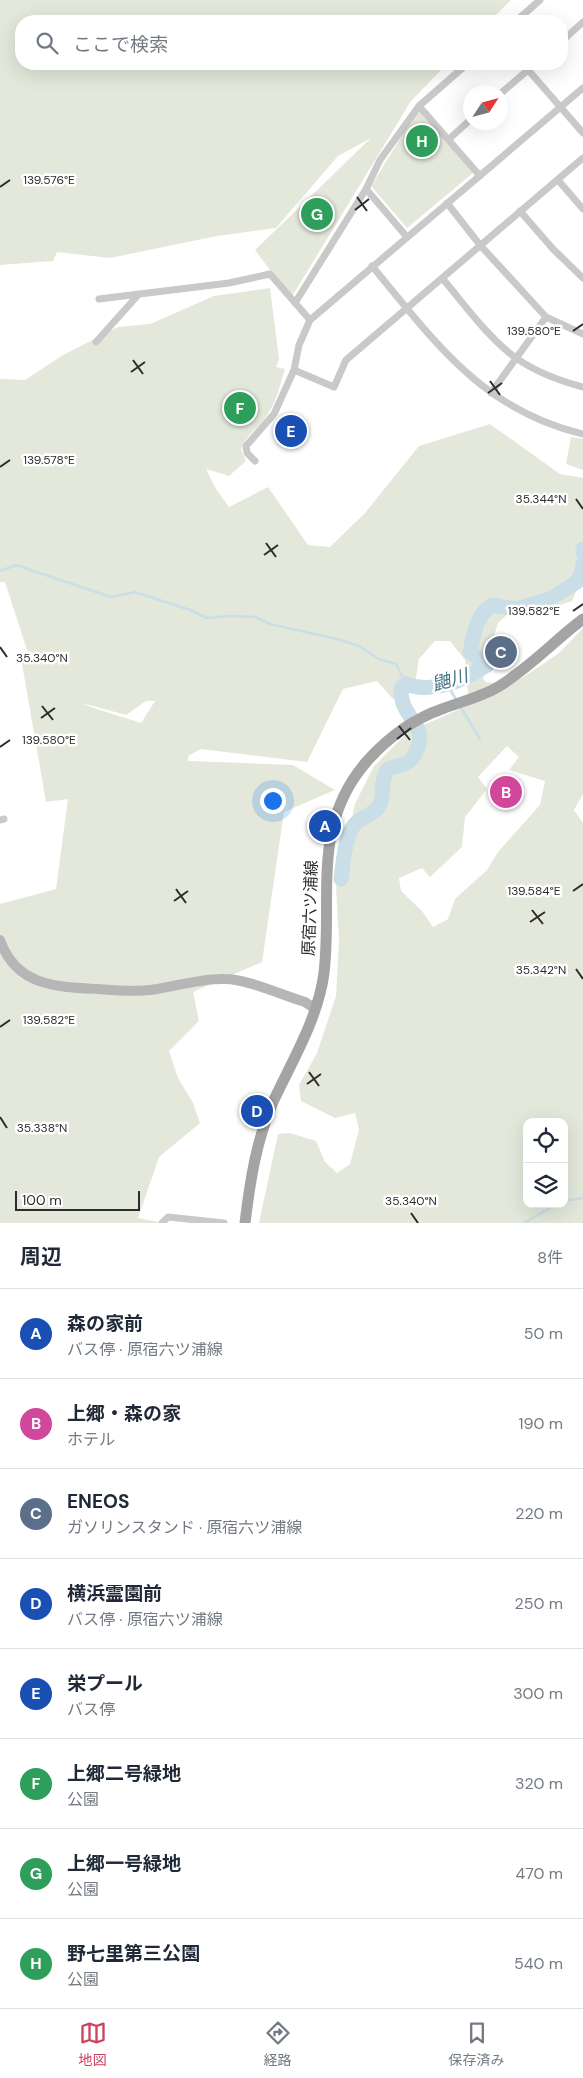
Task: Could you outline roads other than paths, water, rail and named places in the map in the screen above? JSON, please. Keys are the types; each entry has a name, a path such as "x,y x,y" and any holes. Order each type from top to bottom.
{"main road":[{"name":"原宿六ツ浦線","path":"245,1223 251,1174 261,1135 273,1103 295,1059 314,1008 324,974 326,934 325,879 328,849 333,826 356,775 382,747 403,729 414,722 496,688 514,676 583,619"}],"street":[{"path":"523,15 540,0"},
{"path":"568,35 583,22"},
{"path":"295,303 366,189 380,160 419,106 459,70"},
{"path":"508,85 522,70"},
{"path":"529,70 583,133"},
{"path":"255,461 247,454 246,446 270,420 294,370 299,345 310,320 583,88"},
{"path":"419,106 480,176"},
{"path":"449,139 463,126"},
{"path":"294,370 334,387 346,360 583,158"},
{"path":"558,180 583,209"},
{"path":"366,189 407,237"},
{"path":"447,203 480,245 546,317 583,334"},
{"path":"520,211 559,256 583,278"},
{"path":"372,266 406,308 472,379 530,417 560,429 583,434"},
{"path":"99,299 229,283 270,274 310,320"},
{"path":"442,278 501,346 517,359 556,379 583,388"},
{"path":"96,342 139,294"},
{"path":"491,393 546,317"},
{"path":"0,940 20,970 40,982 54,986 140,991 206,980 225,979 305,1002 314,1008"},
{"path":"162,1223 168,1217 224,1223"}],"waterway":[{"name":"鼬川","path":"341,879 345,849 352,827 372,813 380,804 387,770 409,761 419,745 419,732 404,707 401,688 406,684 416,687 448,684 469,676 487,665 470,652 476,626 486,610 492,605 517,609 550,599 577,582 583,563"},
{"path":"0,571 16,565 111,597 135,592 190,610 207,618 229,616 255,617 270,624 341,640 359,646 379,659 396,664 406,684"},
{"path":"446,683 457,701"},
{"path":"460,706 480,739"},
{"path":"568,1200 583,1198"},
{"path":"524,1223 550,1208"}],"place":[{"name":"野七里第三公園","path":"422,141"},
{"name":"上郷一号緑地","path":"317,214"},
{"name":"上郷二号緑地","path":"240,408"},
{"name":"栄プール","path":"291,431"},
{"name":"ENEOS","path":"501,652"},
{"name":"上郷・森の家","path":"506,792"},
{"name":"森の家前","path":"325,826"},
{"name":"横浜霊園前","path":"257,1111"}]}
